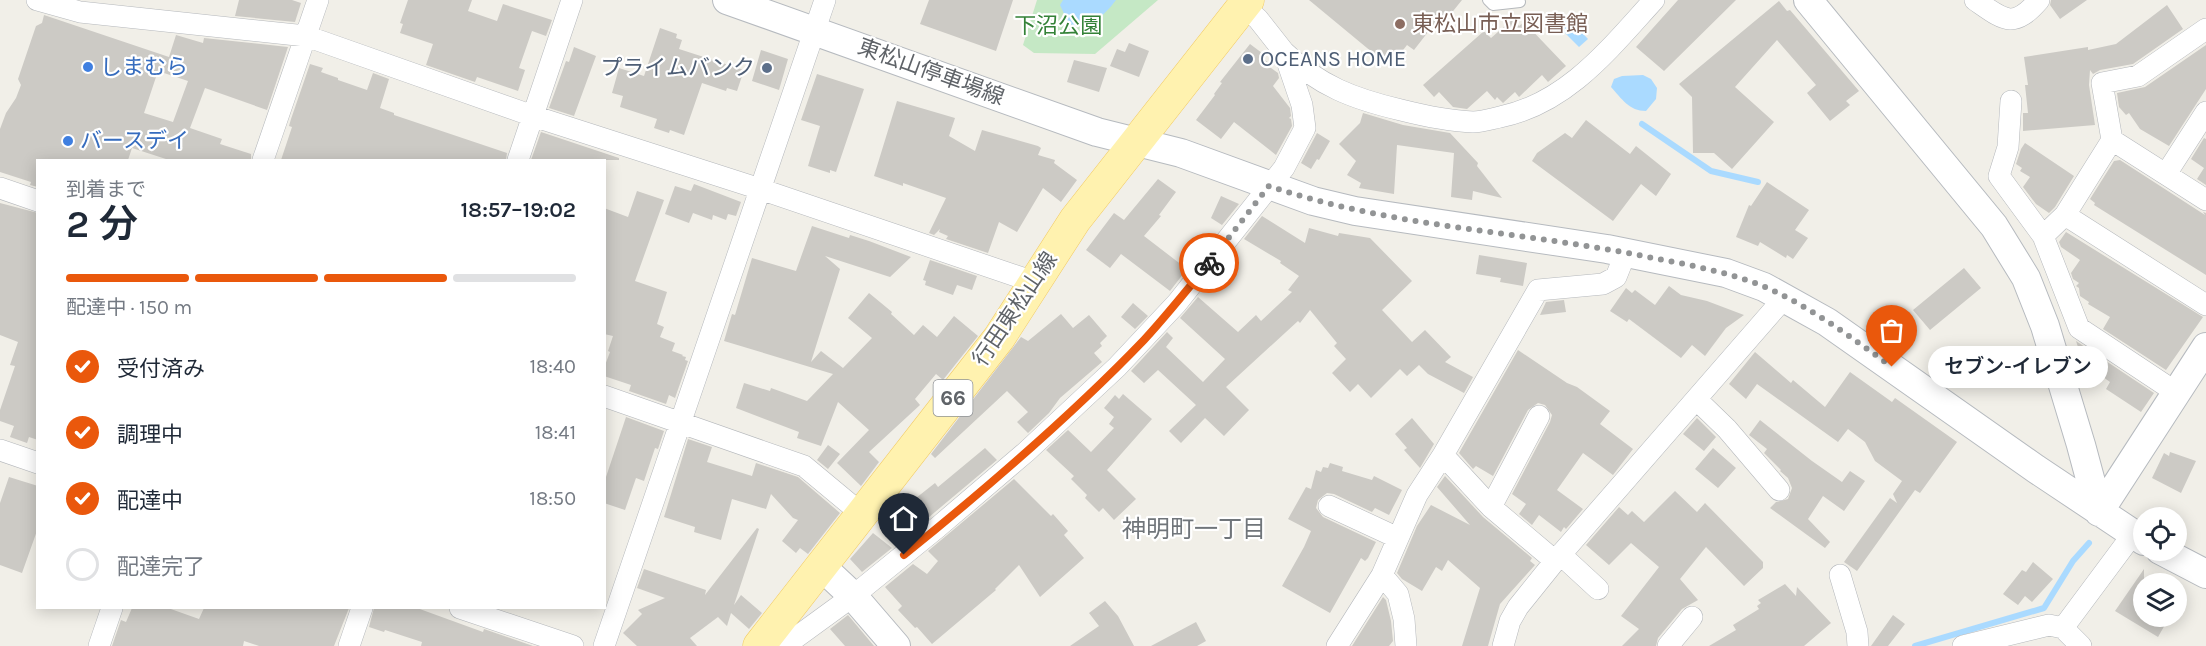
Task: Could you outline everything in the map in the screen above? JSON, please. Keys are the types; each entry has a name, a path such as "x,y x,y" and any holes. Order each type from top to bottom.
{"main road":[{"name":"行田東松山線","path":"759,646 999,338 1075,220 1246,3"}],"street":[{"path":"37,0 80,12 306,36 533,116 1034,282"},
{"path":"263,159 318,0"},
{"path":"518,159 572,0"},
{"name":"東松山停車場線","path":"727,0 1096,132 1181,153 1313,201 1354,211 1626,252 1726,273 1764,287 1785,297 1856,341 2133,534"},
{"path":"604,646 825,0"},
{"path":"1246,3 1284,52 1310,75 1334,89 1352,97 1440,119 1476,122 1516,114 1554,97 1595,65 1654,0"},
{"path":"1808,0 1994,226 2026,278 2045,326 2099,512"},
{"path":"1975,0 1998,16 2015,20 2027,14 2039,0"},
{"path":"2043,236 2065,215 2112,140 2102,83 2138,76 2206,29"},
{"path":"776,646 794,639 853,596 1026,452 1118,367 1177,303 1284,168 1305,128 1302,105 1284,52"},
{"path":"2011,102 2008,147 1999,176 2043,236 2079,328 2177,393"},
{"path":"2166,174 2206,112"},
{"path":"2112,140 2206,200"},
{"path":"0,188 36,200"},
{"path":"2065,215 2206,305"},
{"path":"1338,646 1382,575 1417,495 1443,455 1538,290 1603,284 1616,277 1626,252"},
{"path":"1507,644 1510,621 1518,607 1785,297"},
{"path":"2099,512 2206,347"},
{"path":"606,397 804,466 863,515"},
{"path":"1697,400 1727,429 1779,490"},
{"path":"1491,507 1539,416"},
{"path":"0,450 36,462"},
{"path":"1443,455 1491,507 1598,589"},
{"path":"1329,506 1398,538"},
{"path":"2063,628 2133,543"},
{"path":"2181,561 2206,574"},
{"path":"822,567 853,596 896,646"},
{"path":"1382,575 1398,594 1404,619 1406,646"},
{"path":"1840,575 1857,632 1858,646"},
{"path":"99,646 112,609"},
{"path":"349,646 362,609"},
{"path":"463,609 573,646"},
{"path":"1668,646 1692,617"},
{"path":"1963,646 2049,625 2063,628 2081,646"}],"lane":[{"path":"1488,0 1493,5 1520,2"}],"green space":[{"name":"下沼公園","path":"1037,0 1158,0 1095,54 1034,53 1023,45"}],"water":[{"path":"1063,0 1116,0 1098,18 1073,26 1067,20 1060,5"},
{"path":"1568,18 1588,39 1579,47 1559,27"},
{"path":"1643,75 1651,79 1657,88 1656,99 1646,111 1630,107 1611,87 1614,79 1622,76"}],"building":[{"path":"239,0 292,0 301,3 295,22 235,16"},
{"path":"408,0 472,0 468,11 497,21 503,4 552,20 546,36 532,31 519,68 525,70 518,91 477,77 475,82 426,65 433,44 400,33 403,24 400,23"},
{"path":"929,0 1013,0 996,51 920,24"},
{"path":"1309,0 1462,0 1441,26 1435,23 1414,50 1407,45 1390,67"},
{"path":"1678,0 1736,0 1664,71 1636,47"},
{"path":"2051,0 2087,0 2060,19 2050,5"},
{"path":"1779,1 1787,11 1790,10 1859,91 1846,101 1850,105 1830,121 1807,93 1816,85 1777,40 1735,87 1774,122 1732,169 1714,153 1693,153 1692,97 1679,84"},
{"path":"2167,5 2183,29 2133,64 2100,70 2093,74 2090,70 2089,85 2095,125 2023,131 2023,113 2028,113 2025,85 2028,85 2024,57 2088,47 2088,50 2116,44"},
{"path":"44,15 169,57 176,35 203,43 204,38 288,47 267,110 205,88 190,128 222,139 220,144 251,154 251,159 166,159 132,148 128,159 36,159 36,186 30,185 31,182 0,172 0,129 21,85 18,79 36,26 42,23","holes":["158,71 188,81 173,122 144,113"]},
{"path":"1513,19 1519,26 1524,22 1566,66 1548,82 1542,75 1519,97 1515,92 1503,103 1497,97 1495,100 1487,91 1467,109 1453,107 1439,92 1434,97 1423,85 1484,31 1491,38"},
{"path":"660,28 677,34 676,38 682,40 679,49 744,70 737,91 727,88 726,91 702,83 684,135 654,128 657,119 620,107 623,96 612,93 619,68 644,76"},
{"path":"1129,43 1149,51 1139,77 1110,66 1117,49 1125,52"},
{"path":"1250,44 1262,53 1259,56 1278,73 1279,78 1273,86 1290,108 1289,118 1292,126 1276,155 1234,122 1221,139 1196,120 1215,95 1222,83 1220,82"},
{"path":"2206,45 2206,89 2169,146 2140,129 2129,113 2126,115 2119,107 2117,93 2145,87"},
{"path":"574,47 596,56 574,116 549,108 566,61 569,62"},
{"path":"761,50 788,59 779,90 752,81"},
{"path":"1074,60 1107,68 1099,92 1067,82"},
{"path":"310,64 323,68 321,72 338,78 338,80 367,90 373,73 389,79 380,108 394,115 507,153 506,159 281,159 292,127 289,126"},
{"path":"817,74 864,89 836,172 830,170 830,173 808,166 820,126 801,120"},
{"path":"897,101 955,118 949,136 975,151 982,130 1038,146 1041,148 1038,155 1055,160 1054,163 1077,180 1061,202 1043,188 1017,232 999,222 988,253 946,239 948,236 939,232 940,229 934,235 929,233 946,198 874,176"},
{"path":"1363,113 1403,125 1450,133 1478,163 1477,166 1502,198 1473,191 1472,200 1451,197 1454,153 1397,145 1394,194 1359,188 1361,183 1347,175 1356,161 1339,144 1360,123"},
{"path":"1586,120 1630,154 1636,146 1671,174 1656,196 1641,184 1613,221 1532,161 1537,153 1565,133 1572,138"},
{"path":"541,132 619,158 619,160 606,159 531,159"},
{"path":"1317,133 1330,141 1311,169 1301,163"},
{"path":"2204,138 2206,139 2206,185 2197,179 2204,168 2191,159"},
{"path":"2025,143 2074,176 2049,213 2036,204 2023,187 2030,177 2020,171 2022,168 2016,164"},
{"path":"2120,160 2205,215 2203,212 2206,213 2206,275 2094,205 2095,203 2090,199 2114,161"},
{"path":"1158,179 1176,192 1159,215 1161,216 1144,236 1187,269 1170,291 1121,254 1110,268 1086,250 1114,213 1124,220"},
{"path":"1767,182 1809,210 1795,230 1808,238 1793,259 1787,255 1786,258 1760,242 1758,246 1736,237 1749,205 1751,206"},
{"path":"694,184 741,202 736,216 728,214 726,220 713,215 712,220 693,213 689,223 665,214 675,186 691,191"},
{"path":"637,191 664,200 635,281 667,292 657,324 664,327 660,337 675,343 672,351 683,355 688,361 675,398 669,395 666,404 629,391 631,385 606,377 606,363 610,352 608,351 613,336 606,334 606,209 628,217"},
{"path":"1221,196 1239,204 1222,225 1211,218"},
{"path":"0,203 36,212 36,439 29,437 27,443 10,437 14,426 0,421 0,410 15,366 10,365 18,342 0,335"},
{"path":"1262,216 1305,243 1309,228 1338,236 1339,233 1370,238 1412,281 1382,310 1412,342 1425,330 1451,357 1445,362 1473,377 1464,393 1428,374 1419,365 1407,376 1400,369 1371,398 1358,384 1350,392 1332,373 1346,359 1334,346 1337,343 1310,310 1300,323 1298,321 1226,387 1249,410 1224,436 1205,418 1181,443 1169,431 1196,405 1158,370 1144,383 1131,371 1167,332 1173,338 1166,347 1203,382 1225,359 1180,318 1198,297 1238,332 1256,315 1261,321 1292,292 1288,290 1299,276 1280,263 1281,261 1244,239"},
{"path":"812,226 849,238 850,235 911,257 890,277 825,256 840,269 811,362 821,351 843,368 872,338 848,318 869,293 892,312 891,314 914,335 923,325 937,337 954,316 978,336 943,380 936,374 915,399 920,405 869,452 879,462 861,486 837,463 869,430 838,402 821,446 797,438 799,432 736,408 744,383 770,391 771,388 807,401 833,374 724,341 732,314 735,315 752,258 796,271"},
{"path":"2066,232 2203,317 2166,370 2103,329 2110,317 2088,304 2089,302 2080,296 2079,288 2076,286 2079,283 2073,279 2071,273 2080,260 2061,247 2059,242"},
{"path":"1479,255 1527,263 1523,286 1500,282 1501,278 1476,274"},
{"path":"930,260 977,276 972,290 957,285 953,295 925,285 926,281 923,280"},
{"path":"1964,268 1981,288 1930,330 1913,310"},
{"path":"1669,286 1681,295 1707,301 1744,315 1726,328 1705,356 1692,345 1681,358 1629,319 1627,322 1610,311 1626,288 1632,293 1635,290 1655,305"},
{"path":"1564,300 1566,312 1540,315 1546,302"},
{"path":"1133,303 1148,316 1135,329 1121,317"},
{"path":"1061,314 1073,328 1089,315 1107,336 1100,343 1102,346 1094,353 1102,362 1060,398 1049,413 1028,433 1017,422 1028,412 1007,391 935,458 931,454 1021,337 1028,341"},
{"path":"2076,341 2154,393 2141,412 2106,389 2110,382 2103,377 2105,374 2082,359"},
{"path":"1518,350 1610,411 1600,424 1633,449 1613,475 1583,453 1557,490 1583,509 1561,532 1539,515 1532,525 1519,514 1526,504 1512,494 1550,422 1552,415 1545,405 1538,403 1528,410 1493,476 1476,466 1473,469 1459,453"},
{"path":"1755,352 1791,383 1793,380 1825,407 1850,372 1892,402 1895,398 1957,442 1920,493 1915,490 1857,571 1844,562 1890,498 1897,503 1893,494 1902,481 1875,461 1865,442 1848,429 1838,442 1757,384 1746,399 1729,384"},
{"path":"1123,394 1152,419 1107,470 1136,499 1114,520 1103,508 1099,512 1085,498 1087,495 1071,479 1074,476 1046,450 1068,430 1091,452 1114,428 1109,424 1114,417 1104,408 1115,395 1119,399"},
{"path":"626,417 664,431 658,449 655,448 644,481 636,478 625,510 606,504 606,477"},
{"path":"1412,418 1434,444 1420,468 1404,450 1407,448 1395,434"},
{"path":"1697,418 1716,437 1704,451 1683,434"},
{"path":"1760,420 1842,482 1850,471 1865,481 1844,511 1823,496 1808,519 1830,542 1825,548 1770,508 1776,502 1788,499 1792,488 1788,478 1764,453 1767,449 1749,435"},
{"path":"688,439 712,447 707,462 752,476 756,463 798,477 840,513 808,554 800,548 796,553 782,541 798,520 793,518 771,494 766,509 732,499 721,540 694,532 695,527 664,517"},
{"path":"828,445 840,454 828,469 817,460"},
{"path":"985,448 997,460 910,533 892,517 935,483 938,487"},
{"path":"1713,448 1736,468 1718,488 1695,469"},
{"path":"2170,452 2196,461 2181,493 2152,478 2164,453 2169,456"},
{"path":"1330,463 1343,467 1342,471 1372,480 1374,476 1402,490 1389,515 1375,508 1372,512 1334,494 1327,493 1318,500 1316,508 1323,517 1376,542 1368,558 1365,561 1361,558 1330,613 1282,586 1311,531 1288,519 1306,487 1311,489 1316,470 1321,472 1323,467 1328,468"},
{"path":"1445,476 1483,517 1532,558 1530,561 1535,565 1500,604 1488,646 1462,646 1480,588 1448,560 1442,571 1436,567 1422,591 1402,579 1397,573 1417,526 1431,505 1470,525 1437,487"},
{"path":"9,477 36,485 36,534 22,573 0,565 0,503"},
{"path":"1014,479 1051,516 1053,514 1068,531 1064,535 1084,558 1040,597 1019,565 996,590 932,644 898,610 902,606 885,587 913,564 927,574 938,561 928,551"},
{"path":"1675,491 1697,512 1705,503 1763,562 1763,568 1744,586 1706,547 1680,579 1698,600 1682,609 1658,638 1656,646 1622,646 1639,629 1621,616 1659,567 1631,543 1609,565 1586,545 1619,507 1628,515 1632,511 1644,522"},
{"path":"757,528 759,529 734,605 741,595 762,613 749,629 731,613 727,626 718,617 690,638 697,646 637,646 623,633 642,614 638,610 665,598 637,588 644,569 706,590 705,595"},
{"path":"873,533 892,548 862,572 850,559"},
{"path":"2033,562 2053,579 2032,602 2025,596 2018,605 2003,594 2022,570 2026,572"},
{"path":"1785,584 1796,596 1797,587 1831,623 1804,646 1709,646 1736,630 1733,625 1759,609 1757,606 1761,603 1758,600"},
{"path":"2133,585 2133,622 2115,611"},
{"path":"1383,597 1386,600 1391,621 1393,641 1389,646 1352,646"},
{"path":"1105,601 1118,616 1134,646 1070,646 1099,626 1089,613"},
{"path":"132,609 171,609 199,619 204,609 349,609 334,646 259,646 244,641 243,646 112,646 121,620 126,622"},
{"path":"374,609 420,609 483,632 484,629 533,646 421,646 422,642 369,627"},
{"path":"848,615 874,646 845,646 830,629"},
{"path":"1893,615 1905,624 1888,646 1871,646"},
{"path":"1196,622 1206,641 1197,646 1151,646"},
{"path":"2141,627 2164,627 2158,637"}],"waterway":[{"path":"1642,124 1711,171 1758,182"},
{"path":"1915,646 2044,608 2073,561 2089,543"}],"way so far":[{"path":"1209,263 1269,186 1313,201 1354,211 1607,249 1726,273 1785,297 1827,322 1892,367"}],"place":[{"name":"東松山市立図書館","path":"1400,24"},
{"name":"OCEANS HOME","path":"1248,59"},
{"name":"しまむら","path":"88,67"},
{"name":"プライムバンク","path":"767,68"},
{"name":"バースデイ","path":"68,141"},
{"name":"セブン-イレブン","path":"1892,367"}],"district":[{"name":"神明町一丁目","path":"1194,529"}],"route":[{"path":"904,555 1026,452 1118,367 1177,303 1209,263"}]}
